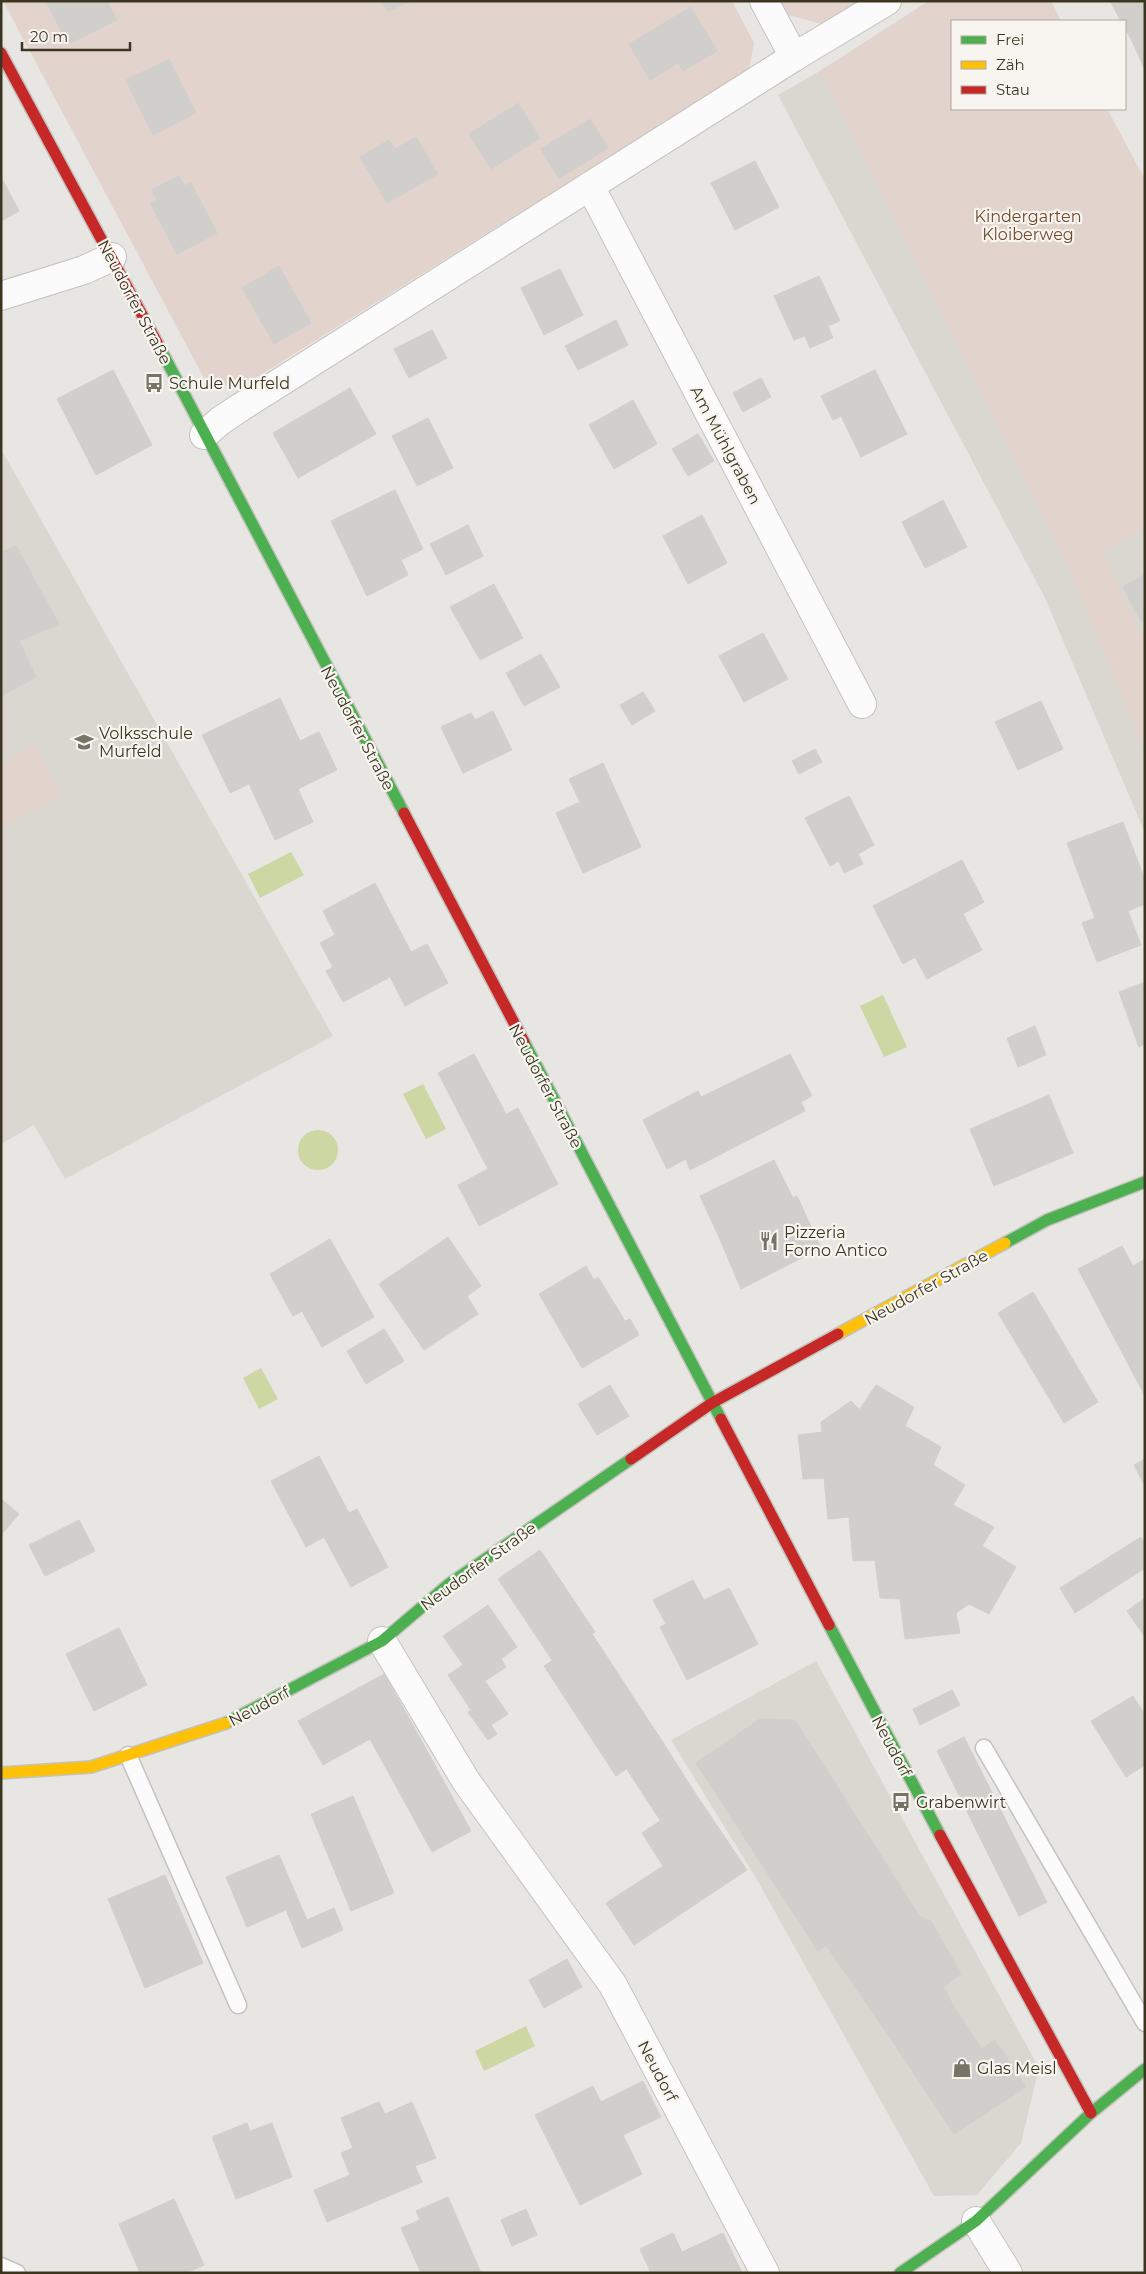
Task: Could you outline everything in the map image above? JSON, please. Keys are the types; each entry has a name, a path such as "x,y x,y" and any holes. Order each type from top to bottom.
{"street":[{"path":"764,1 794,57"},
{"path":"204,435 227,417 590,186 794,57 887,1"},
{"name":"Neudorfer Straße","path":"1,54 112,257 712,1403"},
{"name":"Am Mühlgraben","path":"590,186 862,704"},
{"path":"1,296 84,270 112,257"},
{"name":"Neudorfer Straße","path":"382,1641 449,1584 712,1403 1047,1220 1145,1182"},
{"name":"Neudorf","path":"712,1403 912,1783 1091,2113"},
{"name":"Neudorf","path":"1,1773 91,1767 222,1725 382,1641 466,1781 613,1985 765,2273"},
{"path":"900,2273 976,2221 1091,2113 1145,2069"},
{"path":"976,2221 1008,2273"}],"lane":[{"path":"984,1748 1145,2023"},
{"path":"128,1755 238,2005"},
{"path":"1,2266 17,2273"}],"shaded area":[{"name":"Kindergarten Kloiberweg","path":"929,1 1051,1 1060,20 951,20 951,110 1108,110 1145,180 1145,833 1045,598 778,95 820,71"},
{"name":"Volksschule Murfeld","path":"1,449 333,1036 65,1179 34,1125 1,1144"},
{"path":"291,852 304,875 260,898 248,874"},
{"path":"883,995 907,1047 884,1057 860,1006"},
{"path":"423,1084 446,1129 426,1139 403,1094"},
{"path":"318,1130 332,1136 338,1150 332,1164 318,1170 304,1164 298,1150 304,1136"},
{"path":"261,1368 278,1399 259,1409 243,1378"},
{"path":"816,1661 1039,2068 1021,2143 977,2195 934,2196 756,1878 671,1740"},
{"path":"526,2026 535,2046 484,2071 475,2051"}],"green space":[{"path":"3,1 732,1 754,43 749,69 238,389 205,380"},
{"path":"781,1 868,1 829,26 788,15"},
{"name":"Kindergarten Kloiberweg","path":"929,1 1051,1 1060,20 951,20 951,110 1108,110 1145,180 1145,529 1102,553 1145,642 1145,751 1069,568 820,71"},
{"path":"36,745 61,796 1,827 1,763"}],"building":[{"path":"46,1 107,1 117,20 68,44"},
{"path":"382,1 410,1 388,12"},
{"path":"1110,1 1136,1 1116,12"},
{"path":"1136,1 1145,1 1145,37 1133,43 1126,30 1126,20 1120,20 1116,12"},
{"path":"691,7 717,51 683,71 678,63 650,80 629,44"},
{"path":"1145,37 1145,70 1133,43"},
{"path":"169,59 196,113 153,135 126,80"},
{"path":"518,103 540,138 491,169 469,134"},
{"path":"590,119 608,148 559,179 541,149"},
{"path":"416,137 438,174 387,203 360,157 389,140 395,149"},
{"path":"755,161 779,207 735,230 711,183"},
{"path":"179,176 185,186 191,183 217,233 177,254 150,203 157,200 152,190"},
{"path":"1,177 19,211 1,221"},
{"path":"279,266 311,323 274,344 242,288"},
{"path":"560,269 583,315 544,335 521,288"},
{"path":"819,276 840,321 828,326 833,338 810,348 805,336 794,340 774,296"},
{"path":"616,320 628,345 578,370 565,346"},
{"path":"432,330 447,358 409,378 394,349"},
{"path":"113,370 152,445 96,475 57,399"},
{"path":"875,370 907,434 861,457 841,416 833,420 821,396"},
{"path":"761,378 771,397 743,412 733,393"},
{"path":"350,388 376,434 298,478 273,433"},
{"path":"633,400 657,444 614,469 589,425"},
{"path":"428,418 453,468 417,486 392,436"},
{"path":"698,434 714,461 688,476 672,449"},
{"path":"395,490 423,549 401,560 408,575 367,596 331,521"},
{"path":"943,500 967,547 925,568 902,522"},
{"path":"702,515 727,563 688,584 663,536"},
{"path":"468,525 483,556 446,575 430,544"},
{"path":"16,546 59,624 19,641 36,677 1,696 1,553"},
{"path":"1145,574 1145,619 1141,621 1123,587"},
{"path":"494,584 523,638 480,660 450,607"},
{"path":"763,633 788,679 744,702 719,656"},
{"path":"541,654 560,687 524,706 506,673"},
{"path":"643,692 655,711 632,725 620,705"},
{"path":"280,698 300,741 319,732 337,770 298,789 313,822 275,840 249,784 230,793 202,735"},
{"path":"1041,701 1063,749 1018,770 995,722"},
{"path":"493,711 512,750 463,773 441,727 471,713 475,720"},
{"path":"815,749 822,762 799,774 792,761"},
{"path":"603,763 641,847 583,873 556,813 580,802 569,779"},
{"path":"849,796 874,845 858,854 863,864 844,873 839,861 830,866 805,818"},
{"path":"1123,822 1145,880 1145,904 1128,911 1141,945 1097,962 1082,923 1095,918 1067,843"},
{"path":"962,860 984,902 963,914 982,950 927,979 915,957 903,964 873,906"},
{"path":"375,883 411,952 427,944 448,983 405,1006 390,977 343,1002 326,971 333,967 320,943 335,935 323,911"},
{"path":"1145,982 1145,1044 1139,1047 1119,992"},
{"path":"1035,1026 1046,1055 1018,1067 1007,1038"},
{"path":"474,1054 506,1114 518,1108 558,1184 479,1226 458,1185 488,1169 438,1073"},
{"path":"790,1054 812,1096 801,1102 805,1111 690,1170 686,1159 667,1169 643,1120 698,1091 701,1097"},
{"path":"1049,1095 1073,1153 994,1186 970,1129"},
{"path":"774,1160 793,1198 718,1235 700,1196"},
{"name":"Pizzeria Forno Antico","path":"797,1196 821,1248 741,1289 718,1235"},
{"path":"448,1237 481,1286 467,1296 478,1314 424,1350 379,1284"},
{"path":"330,1239 374,1317 322,1347 302,1311 293,1316 270,1274"},
{"path":"1122,1246 1133,1266 1145,1259 1145,1326 1116,1341 1078,1269"},
{"path":"586,1266 594,1280 598,1277 625,1321 630,1319 639,1335 582,1368 539,1294"},
{"path":"1033,1292 1098,1402 1064,1423 998,1313"},
{"path":"1145,1326 1145,1396 1116,1341"},
{"path":"384,1329 404,1361 366,1384 347,1351"},
{"path":"610,1385 629,1416 597,1435 578,1404"},
{"path":"876,1385 914,1407 905,1426 941,1447 933,1465 965,1485 953,1505 994,1527 982,1546 1016,1567 989,1614 969,1604 975,1594 956,1582 961,1572 945,1563 949,1553 931,1543 934,1531 920,1522 927,1509 910,1499 913,1494 894,1484 900,1475 880,1462 884,1454 867,1443 872,1434 852,1421"},
{"path":"851,1401 860,1410 852,1421 872,1434 867,1443 884,1454 880,1462 900,1475 894,1484 913,1494 910,1499 927,1509 920,1522 934,1531 931,1543 949,1553 945,1563 961,1572 956,1582 975,1594 969,1604 956,1613 945,1615 942,1591 933,1593 930,1571 920,1573 918,1550 908,1552 904,1534 894,1535 892,1512 881,1513 879,1493 868,1495 866,1471 856,1472 854,1454 844,1454 841,1430 822,1432 821,1422"},
{"path":"841,1430 844,1454 854,1454 856,1472 866,1471 868,1495 879,1493 881,1513 892,1512 894,1535 904,1534 908,1552 918,1550 920,1573 930,1571 933,1593 942,1591 945,1615 956,1613 960,1633 905,1639 900,1599 880,1598 875,1560 853,1561 849,1517 828,1519 824,1478 803,1479 798,1435"},
{"path":"319,1456 349,1513 357,1509 388,1567 351,1587 324,1537 306,1547 271,1481"},
{"path":"1145,1459 1145,1486 1134,1465"},
{"path":"1,1499 19,1514 1,1535"},
{"path":"79,1520 95,1551 45,1576 29,1545"},
{"path":"1141,1537 1145,1544 1145,1568 1075,1613 1060,1588"},
{"path":"540,1550 595,1632 552,1660 498,1579"},
{"path":"693,1580 704,1600 729,1588 758,1644 687,1680 660,1627 666,1624 653,1600"},
{"path":"1145,1598 1145,1637 1127,1611"},
{"path":"488,1605 517,1647 501,1659 506,1667 485,1681 508,1714 491,1725 497,1734 488,1740 468,1712 471,1710 448,1675 463,1665 443,1636"},
{"path":"119,1628 147,1685 94,1711 66,1654"},
{"path":"592,1634 664,1744 616,1776 544,1666"},
{"path":"384,1674 420,1738 381,1759 370,1739 323,1765 298,1721"},
{"path":"952,1690 960,1705 920,1725 913,1709"},
{"path":"1133,1696 1145,1715 1145,1765 1126,1777 1091,1721"},
{"path":"760,1719 795,1720 920,1917 904,1928 885,1906 818,1951 696,1763"},
{"path":"964,1737 1047,1902 1019,1916 937,1751"},
{"path":"420,1738 471,1831 432,1852 381,1759"},
{"path":"664,1744 697,1796 660,1820 626,1768"},
{"path":"353,1796 394,1893 351,1911 311,1814"},
{"path":"697,1796 747,1870 634,1945 606,1903 663,1866 642,1833"},
{"path":"279,1855 307,1920 334,1908 343,1930 302,1948 286,1910 247,1927 226,1877"},
{"path":"165,1875 203,1963 145,1988 108,1899"},
{"path":"885,1906 904,1928 920,1917 931,1921 961,1974 944,1986 951,2002 914,2027 906,2016 885,2030 826,1945"},
{"path":"567,1959 582,1987 544,2008 529,1980"},
{"name":"Glas Meisl","path":"951,2002 982,2049 995,2040 1026,2087 954,2134 885,2030 906,2016 914,2027"},
{"path":"643,2081 661,2117 623,2135 642,2174 580,2205 535,2115 593,2086 601,2102"},
{"path":"379,2102 385,2114 412,2102 436,2158 415,2166 422,2182 327,2222 314,2190 350,2175 341,2153 353,2148 341,2118"},
{"path":"247,2123 250,2131 272,2123 292,2177 236,2199 212,2137"},
{"path":"448,2197 481,2273 421,2273 401,2228 420,2220 416,2211"},
{"path":"174,2199 204,2265 186,2273 140,2273 119,2224"},
{"path":"526,2209 537,2235 512,2246 501,2220"},
{"path":"673,2233 682,2252 723,2233 742,2273 651,2273 640,2249"}],"traffic: fast":[{"path":"161,350 404,813"},
{"path":"524,1042 721,1419"},
{"path":"1005,1243 1047,1220 1145,1182"},
{"path":"226,1723 382,1641 449,1584 631,1459"},
{"path":"829,1625 940,1835"},
{"path":"900,2273 976,2221 1091,2113 1145,2069"}],"traffic: slow":[{"path":"838,1334 1005,1243"},
{"path":"1,1773 91,1767 226,1723"}],"traffic: jam":[{"path":"1,53 161,350"},
{"path":"404,813 524,1042"},
{"path":"631,1459 712,1403 838,1334"},
{"path":"721,1419 829,1625"},
{"path":"940,1835 1091,2113"}],"place":[{"name":"Schule Murfeld","path":"154,383"},
{"name":"Volksschule Murfeld","path":"84,742"},
{"name":"Pizzeria Forno Antico","path":"769,1241"},
{"name":"Grabenwirt","path":"901,1802"},
{"name":"Glas Meisl","path":"962,2068"}]}
